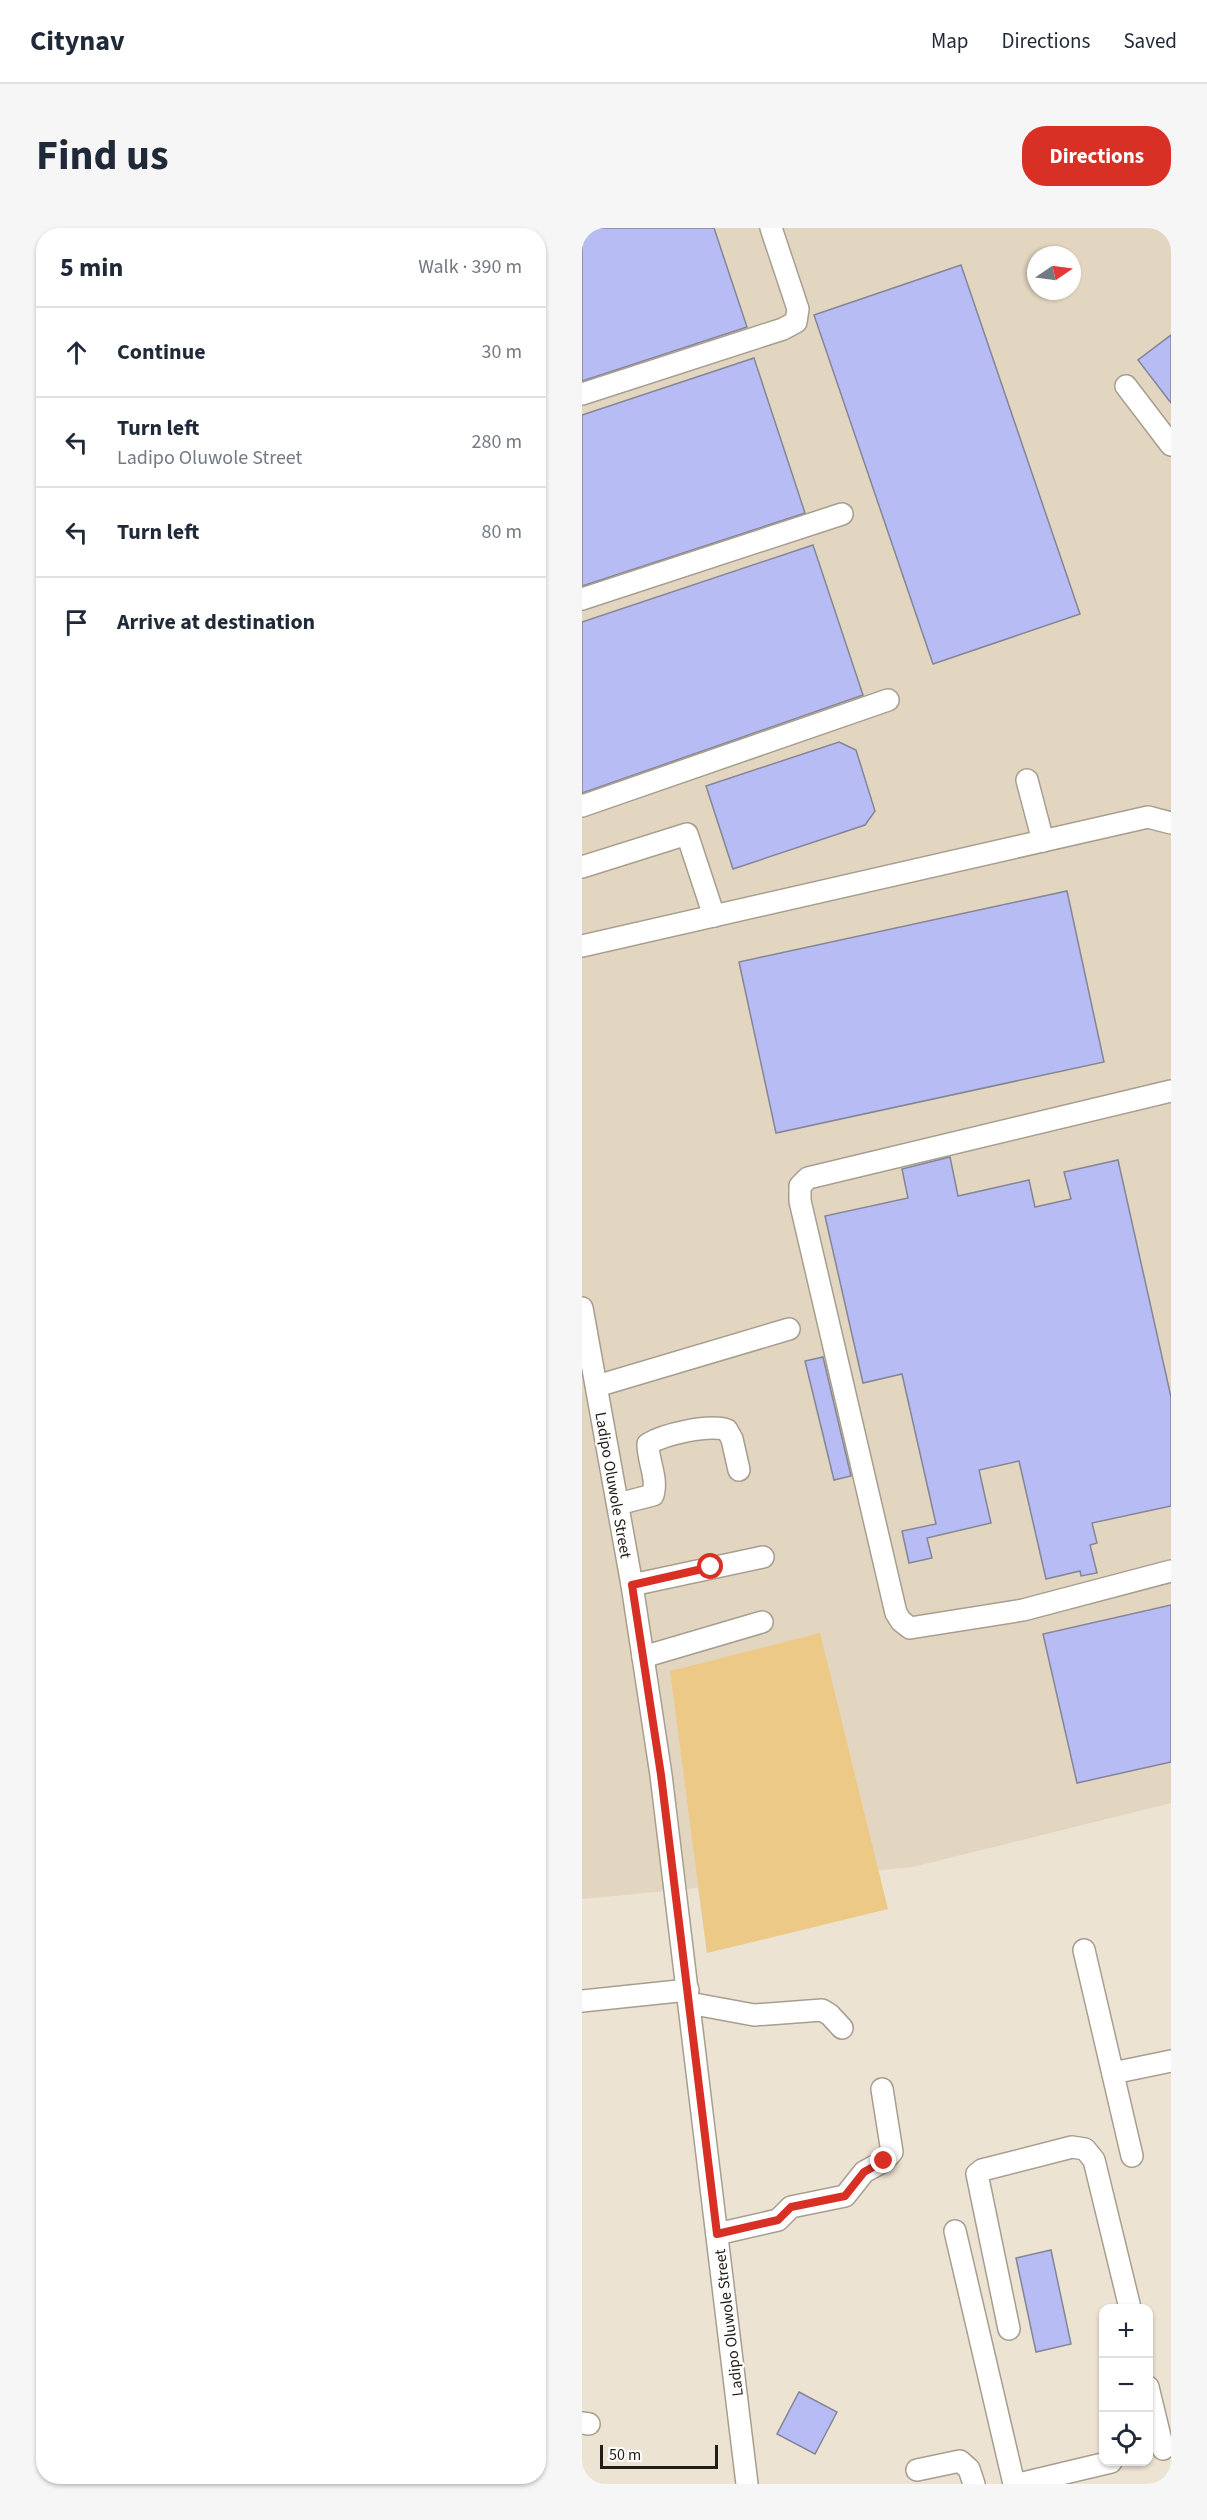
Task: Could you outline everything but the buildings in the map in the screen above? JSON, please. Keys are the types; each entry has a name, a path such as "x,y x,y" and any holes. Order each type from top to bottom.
{"street":[{"path":"582,394 783,329 796,322 798,309 771,228"},
{"path":"1126,386 1171,445"},
{"path":"582,598 842,514"},
{"path":"582,806 888,700"},
{"path":"1027,780 1043,841"},
{"path":"582,946 1148,817 1171,823"},
{"path":"582,867 687,834 714,916"},
{"path":"1171,1091 808,1178 800,1186 800,1201 813,1258 897,1613 901,1621 910,1628 1023,1610 1171,1571"},
{"name":"Ladipo Oluwole Street","path":"582,1308 587,1358 597,1386 618,1504 661,1775 747,2484"},
{"path":"597,1386 789,1329"},
{"path":"618,1504 653,1496 656,1485 648,1455 648,1444 661,1436 718,1427 727,1430 732,1439 739,1470"},
{"path":"632,1585 763,1557"},
{"path":"643,1657 762,1622"},
{"path":"1084,1950 1132,2156"},
{"path":"582,2001 689,1996 754,2015 822,2010 842,2028"},
{"path":"1113,2073 1171,2061"},
{"path":"717,2234 778,2220 791,2207 845,2196 864,2172 884,2161 892,2152 882,2089"},
{"path":"1009,2329 977,2174 982,2170 1072,2147 1085,2149 1094,2160 1130,2304"},
{"path":"956,2231 1014,2484"},
{"path":"1153,2407 1161,2449"},
{"path":"917,2470 960,2461 969,2469 974,2484"},
{"path":"1019,2484 1099,2465"}],"shaded area":[{"path":"582,228 1171,228 1171,1803 913,1867 853,1873 707,1953 698,1888 582,1899"},
{"path":"820,1633 888,1909 707,1953 670,1671"}],"route":[{"path":"711,1567 632,1585 661,1775 717,2234 778,2220 791,2207 845,2196 864,2172 884,2161"}]}
